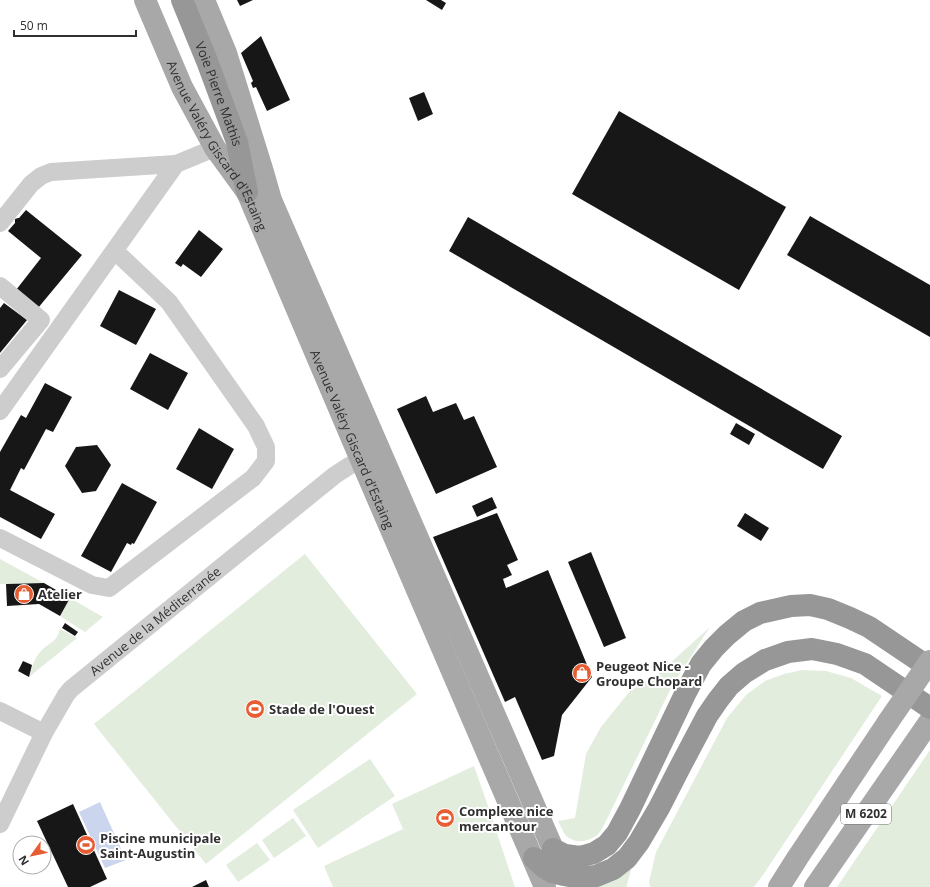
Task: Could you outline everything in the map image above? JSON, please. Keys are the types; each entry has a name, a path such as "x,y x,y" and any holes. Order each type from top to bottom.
{"highway":[{"name":"Voie Pierre Mathis","path":"182,0 207,61 237,142 247,192"},
{"path":"553,849 565,856 580,857 594,853 607,845 617,833 630,809 701,664 726,635 760,613 791,606 810,605 828,608 869,627 930,668"},
{"path":"534,858 552,872 580,878 596,876 613,869 627,858 639,842 659,808 707,716 718,700 729,686 744,673 765,660 788,652 812,649 837,654 865,664 930,708"}],"main road":[{"name":"Avenue Valéry Giscard d'Estaing","path":"145,0 182,87 215,148 247,192 360,460 534,858 545,887"},
{"name":"Avenue Valéry Giscard d'Estaing","path":"204,0 226,53 271,200 553,849"},
{"name":"M 6202","path":"779,887 930,661"},
{"name":"M 6202","path":"815,887 930,721"}],"street":[{"path":"0,223 31,184 41,176 52,172 176,164 215,148"},
{"path":"0,411 176,164"},
{"path":"0,538 92,585 109,588 253,478 266,461 266,447 256,426 169,302 115,251"},
{"path":"0,286 41,320 0,369"},
{"name":"Avenue de la Méditerranée","path":"0,824 44,734 66,695 335,475 360,460"},
{"path":"0,711 44,734"}],"green space":[{"name":"Stade de l'Ouest","path":"305,554 417,694 206,864 94,724"},
{"path":"0,559 44,583 0,584"},
{"path":"70,598 103,617 85,632 60,616"},
{"path":"710,627 672,686 599,833 592,838 583,841 575,841 567,837 558,821 575,818 586,754 601,727 630,691 657,675"},
{"path":"60,629 77,638 29,677 37,656 55,639"},
{"path":"802,670 826,671 851,678 882,696 763,875 754,887 650,887 649,882 656,852 727,718 746,695 765,681 784,674"},
{"path":"930,750 930,887 837,887"},
{"path":"370,759 395,796 318,848 293,810"},
{"name":"Complexe nice mercantour","path":"474,766 515,887 333,887 324,866 403,829 392,804"},
{"path":"293,818 306,836 274,858 262,840"},
{"path":"257,843 270,860 238,882 226,865"},
{"path":"633,862 627,887 585,887"}],"water":[{"path":"100,802 126,860 105,868 79,812"}],"building":[{"path":"237,0 253,0 240,6"},
{"path":"426,0 441,0 446,3 442,10"},
{"path":"261,36 290,100 267,111 256,87 253,88 251,83 253,81 241,53"},
{"path":"424,92 433,114 418,121 409,98"},
{"path":"619,111 786,207 739,290 572,194"},
{"path":"26,210 82,255 38,308 16,290 41,258 8,231 15,223 15,219 19,218"},
{"path":"810,216 930,285 930,337 787,255"},
{"path":"468,217 842,436 823,469 449,251"},
{"path":"199,230 223,249 201,277 183,264 181,267 175,263"},
{"path":"119,290 156,309 136,345 100,326"},
{"path":"4,303 27,320 0,353 0,308"},
{"path":"150,353 188,373 168,410 130,389"},
{"path":"45,383 72,397 53,432 46,429 24,470 21,468 10,490 55,514 41,539 0,517 0,452 21,415 26,418"},
{"path":"426,396 433,412 456,403 464,420 474,416 497,467 436,494 397,409"},
{"path":"736,423 755,434 749,445 730,434"},
{"path":"199,428 234,449 212,489 176,469"},
{"path":"97,445 111,465 96,491 82,493 65,466 76,447"},
{"path":"122,483 157,502 134,544 132,543 131,545 127,543 111,572 81,556"},
{"path":"492,497 497,508 477,517 472,506"},
{"path":"497,513 518,560 507,565 512,575 503,579 506,588 548,570 592,677 562,715 554,756 542,760 515,697 505,702 433,537"},
{"path":"745,513 769,528 761,541 737,526"},
{"path":"591,552 626,638 604,647 568,562"},
{"path":"44,583 70,598 60,616 39,604 7,606 6,584"},
{"path":"65,623 78,632 75,636 62,628"},
{"path":"23,661 32,665 29,677 18,671"},
{"path":"73,804 107,879 90,887 68,887 52,853 52,835 44,835 37,821"},
{"path":"206,880 209,887 192,887"}],"place":[{"name":"Atelier","path":"24,594"},
{"name":"Peugeot Nice - Groupe Chopard","path":"582,673"},
{"name":"Stade de l'Ouest","path":"255,709"},
{"name":"Complexe nice mercantour","path":"445,818"},
{"name":"Piscine municipale Saint-Augustin","path":"86,845"}]}
